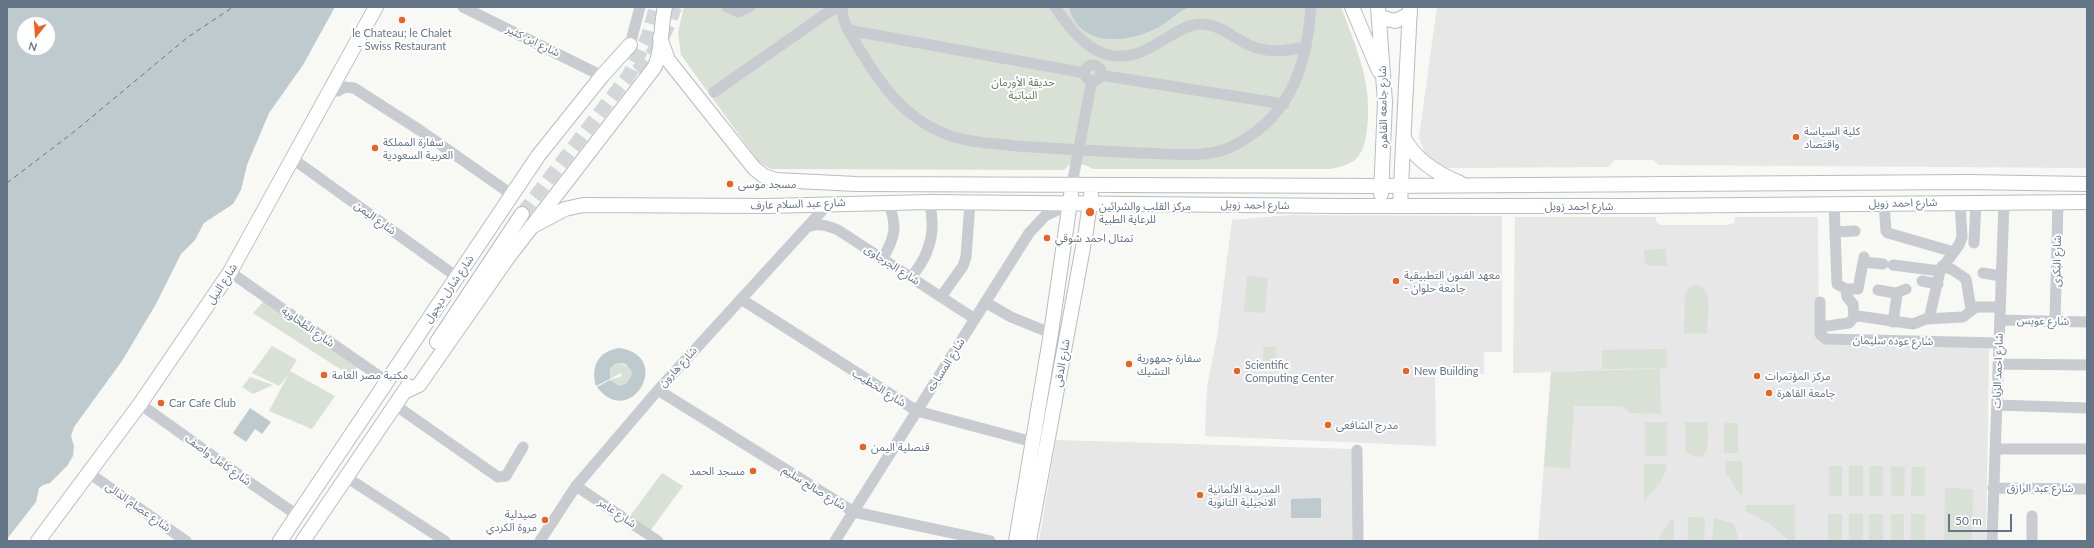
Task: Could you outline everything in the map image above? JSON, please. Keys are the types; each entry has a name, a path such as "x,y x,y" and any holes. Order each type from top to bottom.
{"main road":[{"name":"شارع النيل","path":"38,541 140,404 230,272 376,7"},
{"name":"شارع شارل ديجول","path":"404,392 418,384 531,227 654,68 659,55 665,7"},
{"path":"1352,7 1383,82"},
{"path":"1378,12 1395,21 1410,11"},
{"name":"شارع جامعه القاهره","path":"1400,206 1410,11"},
{"name":"شارع جامعه القاهره","path":"1378,12 1385,128 1380,206"},
{"name":"شارع عبد السلام عارف","path":"660,38 668,60 759,172 776,180 828,183 1072,184"},
{"name":"شارع شارل ديجول","path":"280,541 511,194 538,156 602,76 630,45"},
{"path":"1404,138 1408,147 1427,165 1462,184"},
{"name":"شارع احمد زويل","path":"1072,184 1382,186 1462,184 1968,182 2087,184"},
{"path":"828,183 829,203"},
{"name":"شارع الدقى","path":"1016,541 1033,442 1072,184"},
{"name":"شارع الدقى","path":"1030,541 1086,232 1092,184"},
{"path":"1493,206 1491,195 1494,184"},
{"name":"شارع عبد السلام عارف","path":"531,227 565,209 583,205 767,206 888,202 1070,204"},
{"name":"شارع احمد زويل","path":"1070,204 1633,206 1834,203 2087,202"},
{"name":"شارع شارل ديجول","path":"303,541 522,214"}],"street":[{"name":"شارع ابن كثير","path":"463,7 602,76"},
{"path":"630,45 640,7"},
{"path":"727,7 738,12 749,7"},
{"path":"714,92 826,13 840,7 848,30 885,89 905,110 930,127 957,138 972,141 1078,151 1197,154 1221,151 1233,147 1253,133 1284,104 1298,77 1306,47 1311,7"},
{"path":"1056,7 1079,38 1094,50 1108,55 1122,57 1135,54 1182,29 1201,23 1221,28 1247,44 1262,50 1277,51 1306,47"},
{"path":"848,30 1093,73 1284,104"},
{"path":"1072,184 1093,73 1094,50"},
{"path":"333,84 338,91 345,86 354,88 421,131 511,194"},
{"name":"شارع اليمن","path":"293,159 457,277"},
{"path":"882,259 891,245 893,236 894,217 888,202"},
{"path":"911,278 924,259 933,234 933,216 929,202"},
{"path":"1930,319 1941,269 1954,252 1962,236 1960,202"},
{"path":"1974,243 1976,202"},
{"name":"شارع احمد الزيات","path":"1992,541 2004,202"},
{"name":"شارع البكرى","path":"2055,321 2058,202"},
{"name":"شارع هارون","path":"540,541 576,486 658,390 829,203"},
{"path":"941,297 963,266 966,257 970,203"},
{"path":"1834,203 1837,284 1846,289 1858,289 1864,260 1888,265 1953,270 1966,279 1971,309"},
{"path":"1884,203 1886,231 1888,233 1954,252"},
{"name":"شارع المساحه","path":"835,541 1033,227 1051,212 1070,204"},
{"name":"شارع الجرجاوى","path":"806,228 812,225 830,227 975,318"},
{"path":"1835,232 1855,231"},
{"name":"شارع الطحاوية","path":"230,272 386,381"},
{"path":"1983,273 2001,276"},
{"path":"1922,281 1938,284"},
{"path":"1820,302 1820,327 1849,323 1854,317 1853,304 1847,297 1846,289"},
{"path":"1890,290 1898,300 1893,322"},
{"name":"شارع الخطيب","path":"741,299 917,411 1033,442"},
{"path":"985,302 1011,316 1043,330"},
{"path":"1854,317 1866,316 1893,322 1913,324 1930,319 1963,317 1971,309 1976,307 2000,307"},
{"name":"شارع عويس","path":"2000,320 2087,322"},
{"name":"شارع عوده سليمان","path":"1820,327 1821,336 1826,339 1999,343"},
{"path":"1998,364 2087,365"},
{"name":"شارع صالح سليم","path":"658,390 854,512 990,541"},
{"name":"شارع كامل واصف","path":"140,404 249,482 298,514"},
{"path":"1997,404 2087,408"},
{"path":"394,405 498,477 506,476 524,447"},
{"path":"1995,449 2087,449"},
{"path":"1357,450 1358,541"},
{"name":"شارع عصام الدالى","path":"89,473 186,541"},
{"path":"346,477 445,541"},
{"name":"شارع عامر","path":"576,486 658,541"},
{"name":"شارع عبد الرازق","path":"1994,488 2087,488"},
{"path":"2032,516 2032,541"}],"shaded area":[{"path":"7,7 335,7 303,65 269,113 247,165 241,190 233,204 204,223 195,240 181,254 156,304 122,361 74,427 71,436 74,446 73,456 67,466 50,483 39,488 36,502 7,539"},
{"path":"1069,7 1190,7 1159,27 1147,32 1134,37 1107,39 1094,36 1083,30 1075,21"},
{"path":"1437,7 2087,7 2087,168 1659,165 1653,160 1614,160 1609,167 1445,168 1432,161 1425,154 1419,137"},
{"path":"1290,215 1502,216 1502,352 1484,352 1484,374 1435,373 1436,446 1205,436 1207,387 1217,337 1232,220"},
{"name":"جامعة القاهرة","path":"1515,217 1656,217 1656,222 1661,225 1727,225 1734,223 1735,217 1818,217 1819,340 1989,346 1986,541 1538,541 1551,372 1513,373"},
{"path":"619,348 635,354 644,364 645,375 641,387 633,396 622,401 610,398 597,387 610,380 620,386 627,383 632,374 626,365 619,363 613,366 610,369 610,379 596,386 594,379 595,366 601,356 606,352"},
{"path":"250,408 271,422 262,434 255,429 246,442 233,433"},
{"name":"المدرسة الألمانية الانجيلية الثانوية","path":"1056,440 1354,449 1354,541 1039,541"},
{"path":"1321,498 1321,518 1291,518 1291,499"}],"green space":[{"name":"حديقة الأورمان النباتية","path":"684,7 1341,7 1362,66 1368,96 1367,132 1363,149 1356,159 1340,167 1330,169 1093,169 1085,165 1070,164 1064,170 771,169 759,162 681,55 678,32"},
{"path":"1666,249 1667,266 1649,266 1645,263 1644,250"},
{"path":"1247,276 1268,278 1265,313 1244,311"},
{"path":"1699,285 1704,288 1708,299 1707,334 1684,333 1685,292 1692,286"},
{"path":"264,301 359,364 351,376 253,313"},
{"path":"272,346 297,360 290,371 335,396 312,429 269,411 288,375 279,386 252,373"},
{"path":"1263,347 1276,347 1277,370 1263,369"},
{"path":"1667,349 1667,368 1602,369 1602,350"},
{"path":"619,363 629,367 632,374 627,383 620,386 610,380 622,376 621,373 610,379 609,373 612,366"},
{"path":"1660,369 1661,414 1630,413 1622,406 1574,406 1570,469 1544,466 1551,372"},
{"path":"250,377 273,385 253,394 242,387"},
{"path":"1645,422 1667,422 1667,456 1645,456"},
{"path":"1685,422 1707,422 1707,448 1702,455 1698,457 1690,455 1686,451"},
{"path":"1724,423 1738,423 1738,453 1724,453"},
{"path":"1725,461 1742,461 1743,495 1740,495 1726,473"},
{"path":"1644,464 1665,464 1667,469 1659,484 1644,500"},
{"path":"1829,466 1842,466 1842,496 1829,496"},
{"path":"1849,466 1863,466 1863,496 1849,496"},
{"path":"1870,466 1883,466 1883,496 1869,496"},
{"path":"1891,466 1905,467 1904,496 1891,496"},
{"path":"1912,467 1925,467 1925,496 1911,496"},
{"path":"662,473 683,486 648,534 627,520"},
{"path":"1945,488 1973,489 1972,541 1944,541"},
{"path":"1746,505 1795,505 1795,540 1788,540 1769,523 1746,511"},
{"path":"1828,514 1842,514 1842,541 1828,541"},
{"path":"1849,514 1863,514 1863,541 1849,541"},
{"path":"1869,514 1883,514 1883,541 1869,541"},
{"path":"1891,514 1904,514 1904,541 1891,541"},
{"path":"1911,514 1925,514 1925,541 1911,541"},
{"path":"1688,517 1705,518 1704,541 1688,541"},
{"path":"1714,518 1734,524 1739,541 1712,541"},
{"path":"1671,520 1674,520 1674,541 1659,541 1659,538"}],"ferry route":[{"path":"7,183 75,131 188,37 233,7"}],"tunnel":[{"path":"522,214 629,75 648,36 656,7"},
{"path":"637,71 650,57 660,42 675,7"}],"place":[{"name":"le Chateau; le Chalet - Swiss Restaurant","path":"402,20"},
{"name":"كلية السياسة واقتصاد","path":"1796,137"},
{"name":"سفارة المملكة العربية السعودية","path":"375,148"},
{"name":"مسجد موسى","path":"730,184"},
{"name":"مركز القلب والشرائين للرعاية الطبية","path":"1090,212"},
{"name":"تمثال احمد شوقي","path":"1047,238"},
{"name":"معهد الفنون التطبيقية - جامعة حلوان","path":"1396,281"},
{"name":"سفارة جمهورية التشيك","path":"1129,364"},
{"name":"Scientific Computing Center","path":"1237,371"},
{"name":"New Building","path":"1406,371"},
{"name":"مكتبة مصر العامة","path":"324,375"},
{"name":"مركز المؤتمرات","path":"1757,376"},
{"name":"جامعة القاهرة","path":"1769,393"},
{"name":"Car Cafe Club","path":"161,403"},
{"name":"مدرج الشافعى","path":"1328,425"},
{"name":"قنصلية اليمن","path":"863,447"},
{"name":"مسجد الحمد","path":"753,471"},
{"name":"المدرسة الألمانية الانجيلية الثانوية","path":"1200,495"},
{"name":"صيدلية مروة الكردي","path":"545,520"}]}
